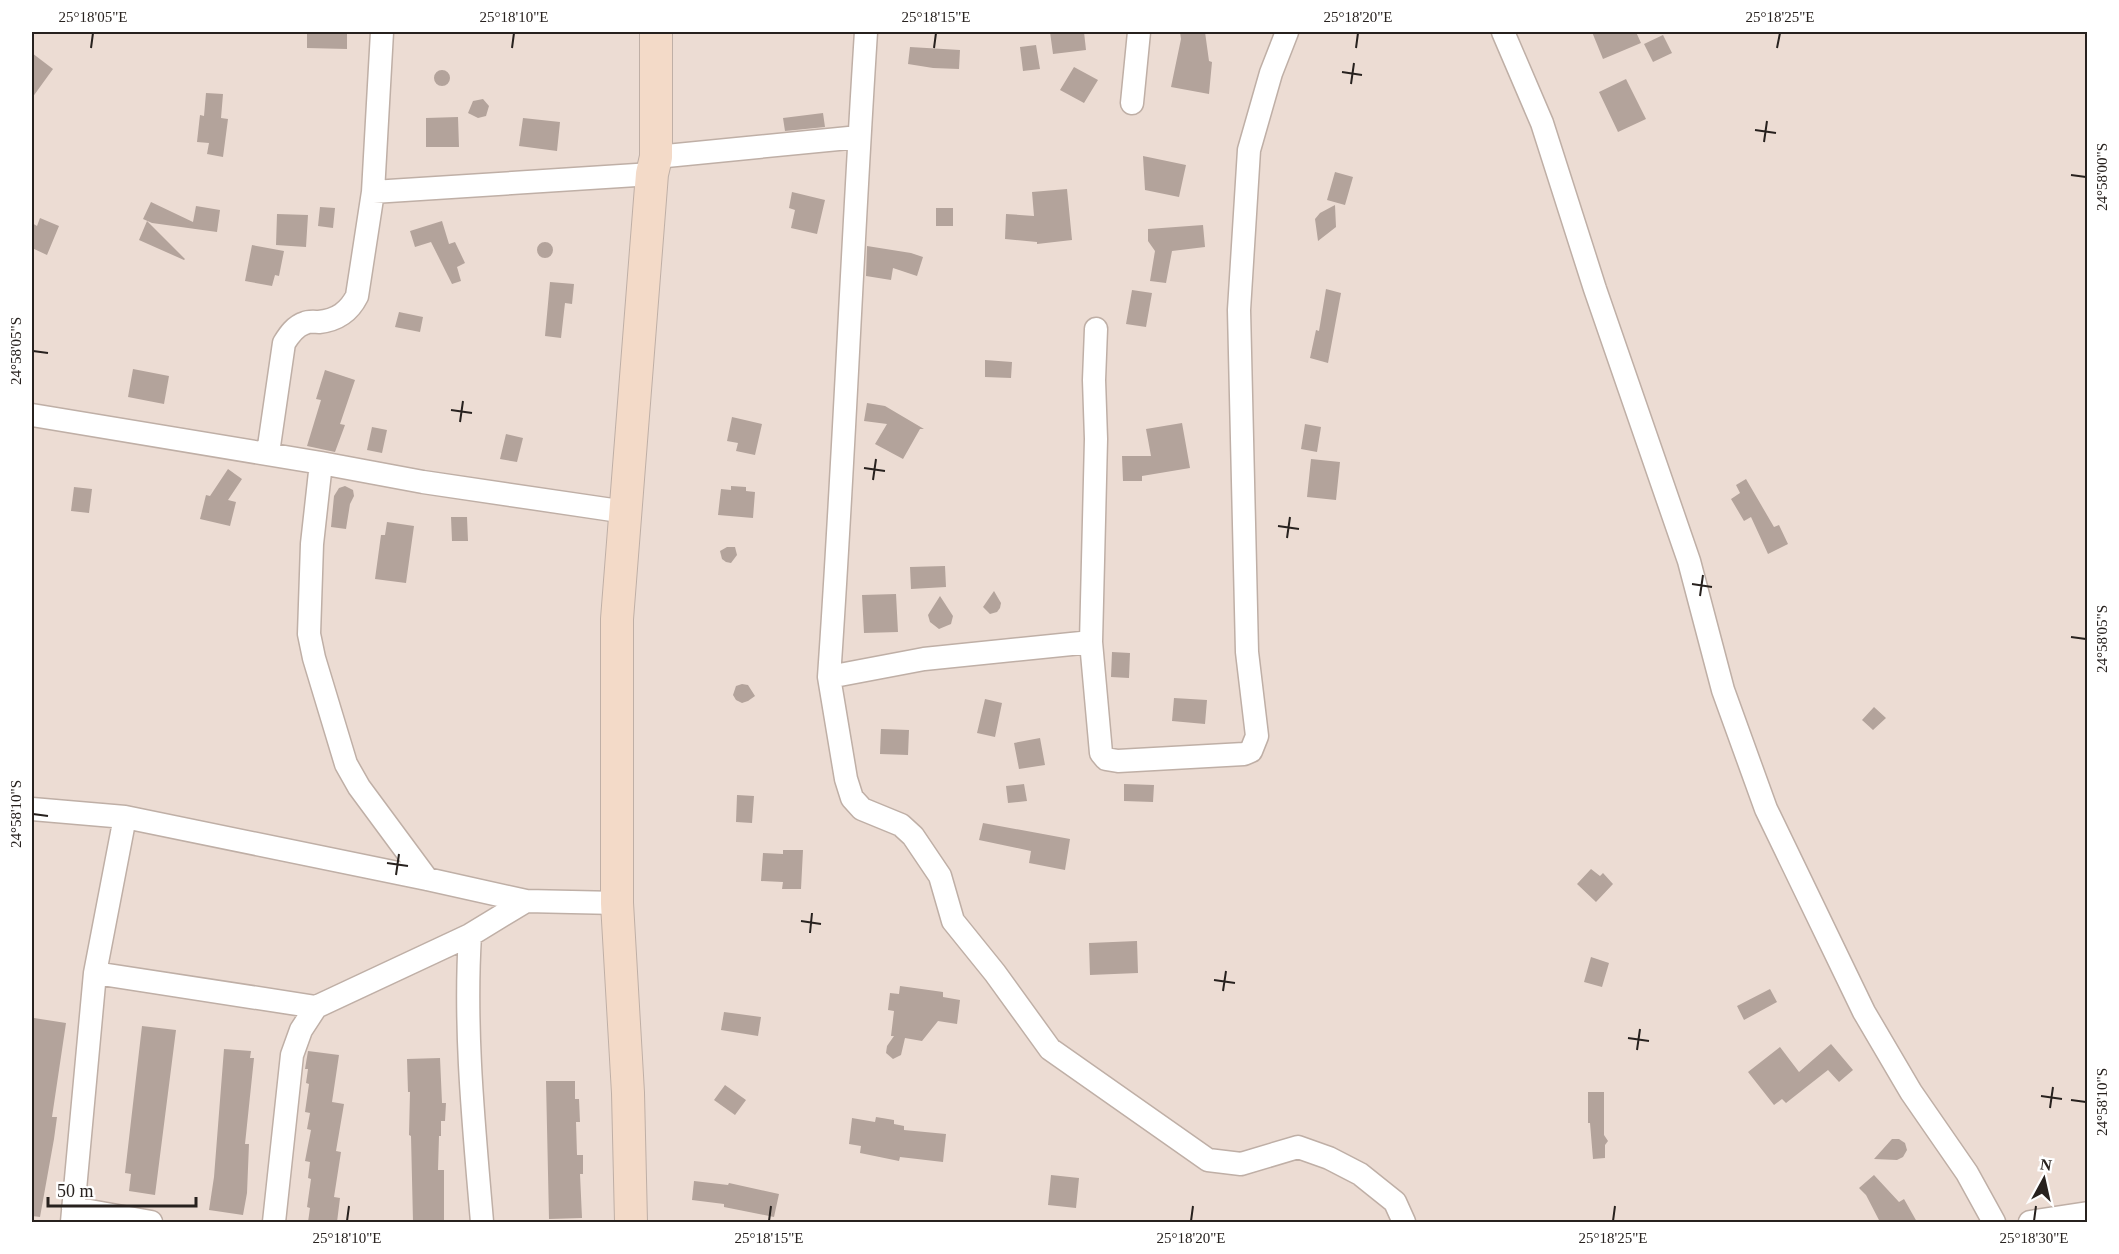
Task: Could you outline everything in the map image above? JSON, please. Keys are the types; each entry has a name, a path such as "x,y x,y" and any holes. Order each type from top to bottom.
{"street":[{"path":"268,453 284,343 289,335 304,323 331,320 343,315 353,305 357,296 373,192 382,32"},
{"path":"631,1222 628,1093 617,903 617,619 654,165 656,32"},
{"path":"866,32 841,517 829,677 846,779 852,798 862,809 901,825 913,836 940,876 953,921 995,973 1050,1049 1208,1160 1240,1164 1298,1148 1329,1158 1360,1174 1395,1202 1404,1222"},
{"path":"1132,104 1139,32"},
{"path":"1096,329 1094,380 1096,462 1091,642 1101,753 1106,759 1118,761 1245,754 1251,751 1257,736 1247,652 1239,310 1249,150 1271,73 1287,32"},
{"path":"1503,32 1542,123 1595,289 1689,561 1723,690 1766,809 1864,1012 1911,1092 1966,1173 1994,1222"},
{"path":"373,192 654,165 859,137"},
{"path":"32,415 268,453 423,482 626,512"},
{"path":"321,464 311,567 309,634 314,658 346,764 359,787 428,879"},
{"path":"829,677 924,659 1091,642"},
{"path":"32,809 125,817 526,901 617,903"},
{"path":"125,817 95,973 72,1215 151,1222"},
{"path":"274,1222 292,1055 301,1030 316,1007 470,935 526,901"},
{"path":"470,935 467,979 470,1076 482,1222"},
{"path":"95,973 316,1007"},
{"path":"2030,1222 2088,1214"}],"building":[{"path":"307,32 347,32 347,49 307,48"},
{"path":"1050,32 1084,32 1086,50 1053,54"},
{"path":"1180,32 1205,32 1209,61 1212,62 1209,94 1171,87 1181,39"},
{"path":"1592,32 1636,32 1641,43 1603,59"},
{"path":"1663,35 1672,53 1653,62 1644,44"},
{"path":"1036,45 1040,69 1023,71 1020,47"},
{"path":"910,47 960,50 959,69 908,64"},
{"path":"32,53 53,69 32,98"},
{"path":"1074,67 1098,80 1084,103 1060,90"},
{"path":"442,70 448,72 450,78 448,84 442,86 436,84 434,78 436,72"},
{"path":"1626,79 1646,119 1618,132 1599,92"},
{"path":"206,93 223,94 221,118 228,119 223,157 207,154 209,143 197,142 200,115 204,116"},
{"path":"483,99 489,106 486,116 478,118 468,113 473,101"},
{"path":"823,113 825,127 785,131 783,118"},
{"path":"458,117 459,147 426,147 426,118"},
{"path":"523,118 560,122 557,151 519,146"},
{"path":"1143,156 1186,165 1179,197 1145,190"},
{"path":"1335,172 1353,177 1345,205 1327,200"},
{"path":"1067,189 1072,240 1037,244 1037,242 1005,239 1006,214 1034,216 1032,192"},
{"path":"792,192 825,200 817,234 791,228 795,210 789,208"},
{"path":"151,202 193,222 196,206 220,210 217,232 152,223 143,219"},
{"path":"1335,205 1336,227 1318,241 1315,219 1320,213"},
{"path":"320,207 335,208 333,228 318,226"},
{"path":"936,208 953,208 953,226 936,226"},
{"path":"277,214 308,215 306,247 276,245"},
{"path":"40,218 59,226 47,255 32,248 32,223 37,226"},
{"path":"147,221 185,259 184,260 139,240"},
{"path":"442,221 449,244 455,242 465,263 457,267 461,281 452,284 431,242 415,247 410,231"},
{"path":"1203,225 1205,247 1172,251 1166,283 1150,281 1155,251 1148,241 1148,229"},
{"path":"542,242 548,242 553,250 551,256 542,258 537,253 537,247"},
{"path":"252,245 284,251 279,276 275,275 272,286 245,281"},
{"path":"867,246 923,257 917,276 893,268 891,280 866,276"},
{"path":"550,282 574,284 572,304 565,303 561,338 545,336"},
{"path":"1326,289 1341,293 1328,363 1310,358 1316,330 1319,331"},
{"path":"1132,290 1152,293 1146,327 1126,324"},
{"path":"399,312 423,317 420,332 395,327"},
{"path":"985,360 1012,362 1011,378 985,377"},
{"path":"133,369 169,376 164,404 128,397"},
{"path":"325,370 355,380 340,424 345,425 335,452 307,446 321,400 316,399"},
{"path":"867,403 885,406 924,429 920,429 903,459 875,444 887,424 864,421"},
{"path":"732,417 762,424 755,455 736,451 738,443 727,441"},
{"path":"1182,423 1190,468 1142,476 1142,481 1123,481 1122,456 1151,456 1146,429"},
{"path":"1305,424 1321,427 1317,452 1301,449"},
{"path":"372,427 387,430 382,453 367,450"},
{"path":"506,434 523,438 517,462 500,459"},
{"path":"1311,459 1340,462 1336,500 1307,497"},
{"path":"228,469 242,479 228,500 236,502 230,526 200,519 206,495 210,496"},
{"path":"1746,479 1774,527 1779,525 1788,544 1768,554 1751,517 1744,521 1731,499 1740,493 1736,485"},
{"path":"345,486 353,490 354,496 350,504 346,529 331,527 334,496 339,488"},
{"path":"731,486 746,487 746,491 755,492 753,518 718,515 721,489 731,490"},
{"path":"74,487 92,489 89,513 71,511"},
{"path":"451,517 467,517 468,541 452,541"},
{"path":"387,522 414,526 406,583 375,579 381,535 385,535"},
{"path":"727,547 735,547 737,555 731,563 722,559 720,551"},
{"path":"945,566 946,587 911,589 910,567"},
{"path":"994,591 1001,603 997,612 990,614 983,607"},
{"path":"896,594 898,632 864,633 862,595"},
{"path":"940,596 953,616 951,624 939,629 930,622 928,615"},
{"path":"1112,652 1130,653 1129,678 1111,677"},
{"path":"748,685 755,696 742,703 733,695 736,686"},
{"path":"1174,698 1207,700 1205,724 1172,721"},
{"path":"985,699 1002,703 995,737 977,733"},
{"path":"1874,707 1886,718 1873,730 1862,720"},
{"path":"881,729 909,730 908,755 880,754"},
{"path":"1040,738 1045,765 1019,769 1014,743"},
{"path":"1024,784 1027,801 1008,803 1006,786"},
{"path":"1124,784 1154,785 1153,802 1124,801"},
{"path":"737,795 754,796 752,823 736,822"},
{"path":"983,823 1070,839 1065,870 1029,863 1031,851 979,840"},
{"path":"783,850 803,850 801,889 782,889 783,882 761,881 763,853 783,854"},
{"path":"1591,869 1600,876 1603,873 1613,884 1596,902 1577,884"},
{"path":"1137,941 1138,973 1090,975 1089,943"},
{"path":"1591,957 1609,963 1602,987 1584,982"},
{"path":"900,986 943,992 943,997 960,1000 957,1024 938,1021 922,1041 905,1038 901,1055 893,1059 886,1053 887,1046 894,1036 891,1036 894,1011 888,1010 890,993 899,994"},
{"path":"1770,989 1777,1002 1744,1020 1737,1006"},
{"path":"724,1012 761,1017 758,1036 721,1030"},
{"path":"34,1018 66,1023 52,1117 57,1117 40,1217 32,1216 32,1035"},
{"path":"142,1026 176,1030 155,1195 129,1191 131,1174 125,1173"},
{"path":"1831,1044 1853,1070 1839,1082 1828,1070 1786,1103 1782,1099 1774,1105 1748,1072 1780,1047 1799,1072"},
{"path":"224,1049 251,1051 250,1058 254,1058 245,1144 249,1144 247,1193 243,1215 209,1210 214,1177"},
{"path":"308,1051 339,1055 332,1102 344,1104 336,1151 341,1152 334,1197 340,1198 337,1222 308,1222 310,1208 307,1207 311,1179 308,1178 310,1162 305,1161 311,1130 307,1129 310,1113 305,1112 309,1084 306,1083 308,1069 305,1069"},
{"path":"440,1058 442,1103 446,1103 445,1121 441,1121 441,1136 439,1136 438,1170 444,1170 444,1222 413,1222 407,1059"},
{"path":"546,1081 575,1081 575,1099 579,1099 580,1122 576,1122 577,1155 583,1155 583,1174 580,1174 582,1218 549,1219"},
{"path":"725,1085 746,1100 735,1115 714,1100"},
{"path":"1588,1092 1604,1092 1604,1135 1608,1141 1605,1145 1605,1158 1593,1159 1590,1123 1588,1123"},
{"path":"876,1117 894,1120 894,1124 904,1126 904,1130 946,1134 943,1162 900,1157 899,1161 860,1153 861,1146 849,1144 852,1118 875,1122"},
{"path":"1892,1139 1899,1139 1905,1143 1907,1150 1903,1157 1897,1160 1874,1159"},
{"path":"1051,1175 1079,1178 1076,1208 1048,1205"},
{"path":"1874,1175 1899,1202 1904,1199 1917,1222 1880,1222 1866,1195 1859,1188"},
{"path":"694,1181 728,1185 729,1183 779,1194 774,1217 724,1207 724,1204 692,1200"}]}
